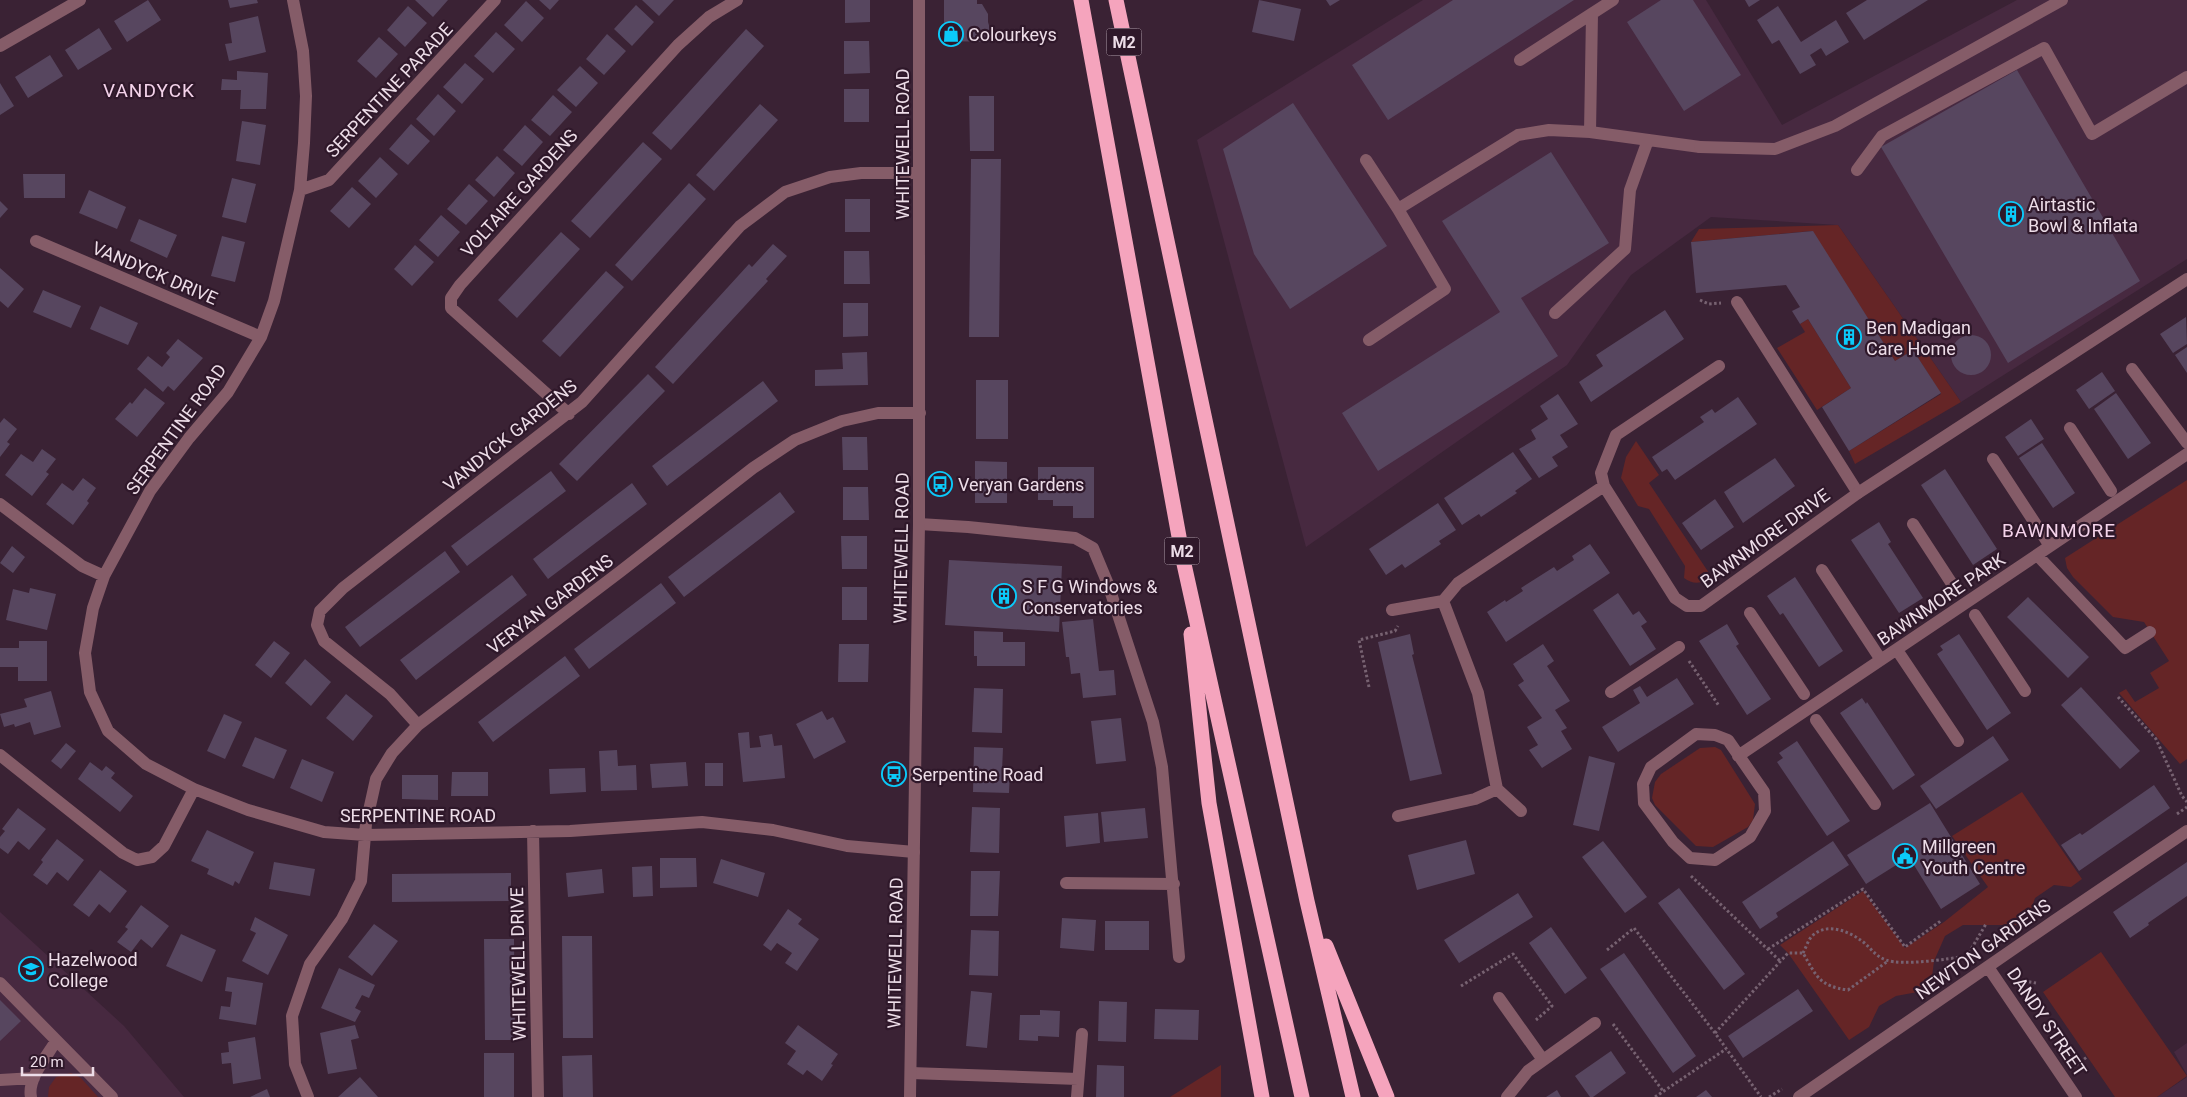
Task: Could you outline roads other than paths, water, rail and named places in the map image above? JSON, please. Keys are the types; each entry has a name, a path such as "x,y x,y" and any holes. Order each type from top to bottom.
{"highway":[{"name":"M2","path":"1082,0 1184,564 1302,1097"},
{"name":"M2","path":"1116,0 1307,901 1353,1097"},
{"path":"1184,564 1208,804 1262,1097"},
{"path":"1307,901 1387,1097"}],"street":[{"path":"0,46 80,0"},
{"name":"SERPENTINE ROAD","path":"293,0 303,51 306,96 300,190 274,301 261,337 228,392 189,438 150,491 104,576 92,608 85,653 90,692 108,731 146,764 194,789 248,810 324,832 366,835 570,831 702,822 773,830 847,846 914,852"},
{"name":"SERPENTINE PARADE","path":"300,190 329,180 495,0"},
{"name":"VOLTAIRE GARDENS","path":"569,414 452,308 451,298 460,285 678,45 709,18 737,0"},
{"name":"WHITEWELL ROAD","path":"910,1097 920,413 919,0"},
{"path":"1520,60 1613,0"},
{"path":"1398,209 1518,135 1549,130 1590,132 1700,148 1775,149 1835,126 2062,0"},
{"path":"1590,132 1592,14"},
{"path":"1857,170 1882,136 2044,48 2092,134 2187,77"},
{"path":"1555,313 1625,249 1630,190 1648,140"},
{"path":"1366,160 1446,289 1369,340"},
{"name":"VANDYCK GARDENS","path":"418,724 390,694 324,640 318,625 320,611 343,588 569,414 582,402 740,226 785,192 830,177 861,173 919,173"},
{"name":"VANDYCK DRIVE","path":"36,241 261,337"},
{"name":"BAWNMORE DRIVE","path":"1604,486 1675,598 1687,606 1702,606 1858,493 2187,279"},
{"path":"1737,302 1858,493"},
{"path":"1392,610 1443,601 1458,583 1604,486 1601,473 1616,435 1719,366"},
{"path":"2132,369 2187,443"},
{"name":"VERYAN GARDENS","path":"308,1097 295,1064 292,1016 310,964 342,919 361,880 366,835 376,779 392,753 418,724 622,571 753,468 796,440 842,421 878,413 920,413"},
{"path":"2070,428 2111,491"},
{"name":"BAWNMORE PARK","path":"1738,756 2187,454"},
{"path":"1993,459 2050,546"},
{"path":"0,504 82,566 104,576"},
{"path":"919,524 1075,538 1093,548 1108,584 1153,722 1162,767 1174,884 1179,957"},
{"path":"1913,524 1956,590"},
{"path":"2037,555 2125,648 2150,632"},
{"path":"1822,570 1881,660"},
{"path":"1443,601 1478,693 1497,789 1521,811"},
{"path":"1750,613 1804,694"},
{"path":"1974,615 2025,691"},
{"path":"1610,692 1679,647"},
{"path":"1897,650 1958,741"},
{"path":"1816,720 1875,804"},
{"path":"1696,734 1715,735 1728,740 1738,756 1764,792 1765,811 1750,837 1715,860 1690,858 1672,842 1644,803 1643,784 1651,767 1696,734"},
{"path":"0,756 123,853 137,860 152,857 164,846 194,789"},
{"path":"1398,816 1475,799 1497,789"},
{"name":"WHITEWELL DRIVE","path":"533,831 538,1097"},
{"name":"NEWTON GARDENS","path":"1799,1097 2187,832"},
{"path":"1066,883 1174,884"},
{"name":"DANDY STREET","path":"1988,967 2076,1097"},
{"path":"0,983 112,1097"},
{"path":"1500,998 1543,1060"},
{"path":"1507,1097 1528,1071 1596,1023"},
{"path":"1077,1097 1082,1034"},
{"path":"31,1097 30,1091 34,1078 56,1041"},
{"path":"910,1073 1078,1079"},
{"path":"0,1080 34,1078"}],"place":[{"name":"Colourkeys","path":"951,34"},
{"name":"Airtastic Bowl & Inflata","path":"2011,214"},
{"name":"Ben Madigan Care Home","path":"1849,337"},
{"name":"Veryan Gardens","path":"940,484"},
{"name":"S F G Windows & Conservatories","path":"1004,596"},
{"name":"Serpentine Road","path":"894,774"},
{"name":"Millgreen Youth Centre","path":"1905,856"},
{"name":"Hazelwood College","path":"31,969"}],"district":[{"name":"VANDYCK","path":"149,90"},
{"name":"BAWNMORE","path":"2059,530"}]}
